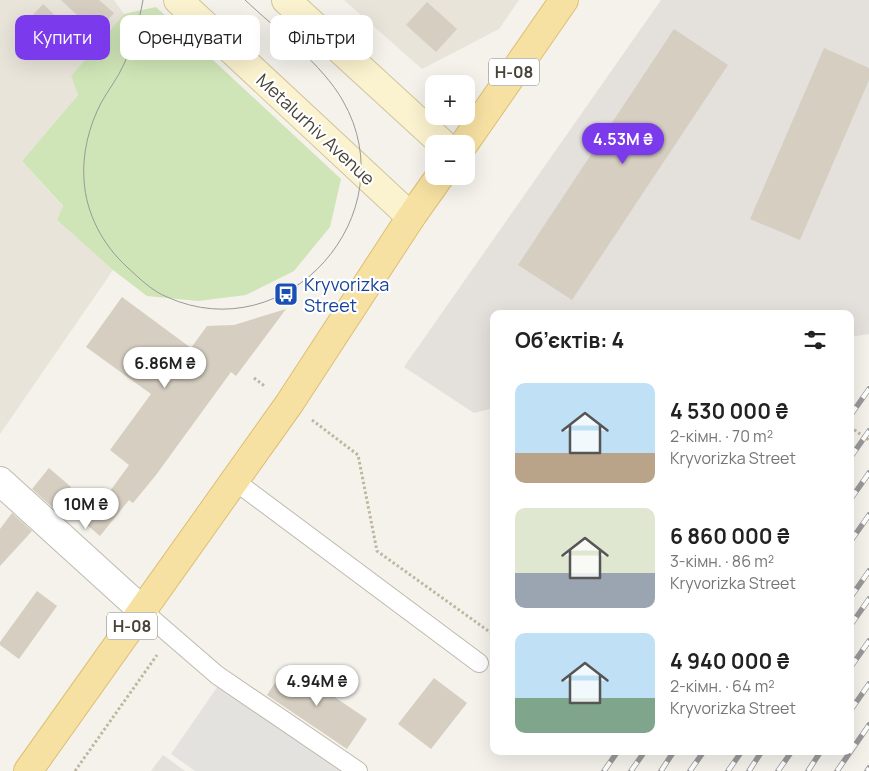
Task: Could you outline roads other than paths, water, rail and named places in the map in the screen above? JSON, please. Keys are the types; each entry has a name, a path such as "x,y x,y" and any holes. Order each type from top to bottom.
{"main road":[{"name":"Metalurhiv Avenue","path":"178,0 411,217"},
{"path":"286,0 433,135"},
{"name":"Н-08","path":"470,135 564,0"},
{"name":"Н-08","path":"28,771 236,481 434,185"}],"street":[{"path":"0,481 143,610"}],"lane":[{"path":"236,481 479,663"},
{"path":"143,610 216,675 358,771"}],"tram line":[{"path":"143,0 140,16 127,56 93,121 85,150 85,193 92,217 103,239 118,258 136,275 151,288 167,297 212,309 254,305 293,289 324,262 348,227 360,187 359,144 343,101 324,74 245,0"}],"railway":[{"path":"854,410 869,389"},
{"path":"854,452 869,431"},
{"path":"854,494 869,473"},
{"path":"854,536 869,515"},
{"path":"854,592 869,571"},
{"path":"854,620 869,599"},
{"path":"854,662 869,641"},
{"path":"854,705 869,684"},
{"path":"854,747 869,725"},
{"path":"604,771 615,755"},
{"path":"631,771 642,755"},
{"path":"661,771 671,755"},
{"path":"690,771 701,755"},
{"path":"728,771 739,755"},
{"path":"749,771 759,755"},
{"path":"778,771 789,755"},
{"path":"808,771 818,755"},
{"path":"837,771 848,755"}],"place":[{"name":"Kryvorizka Street","path":"286,294"}]}
